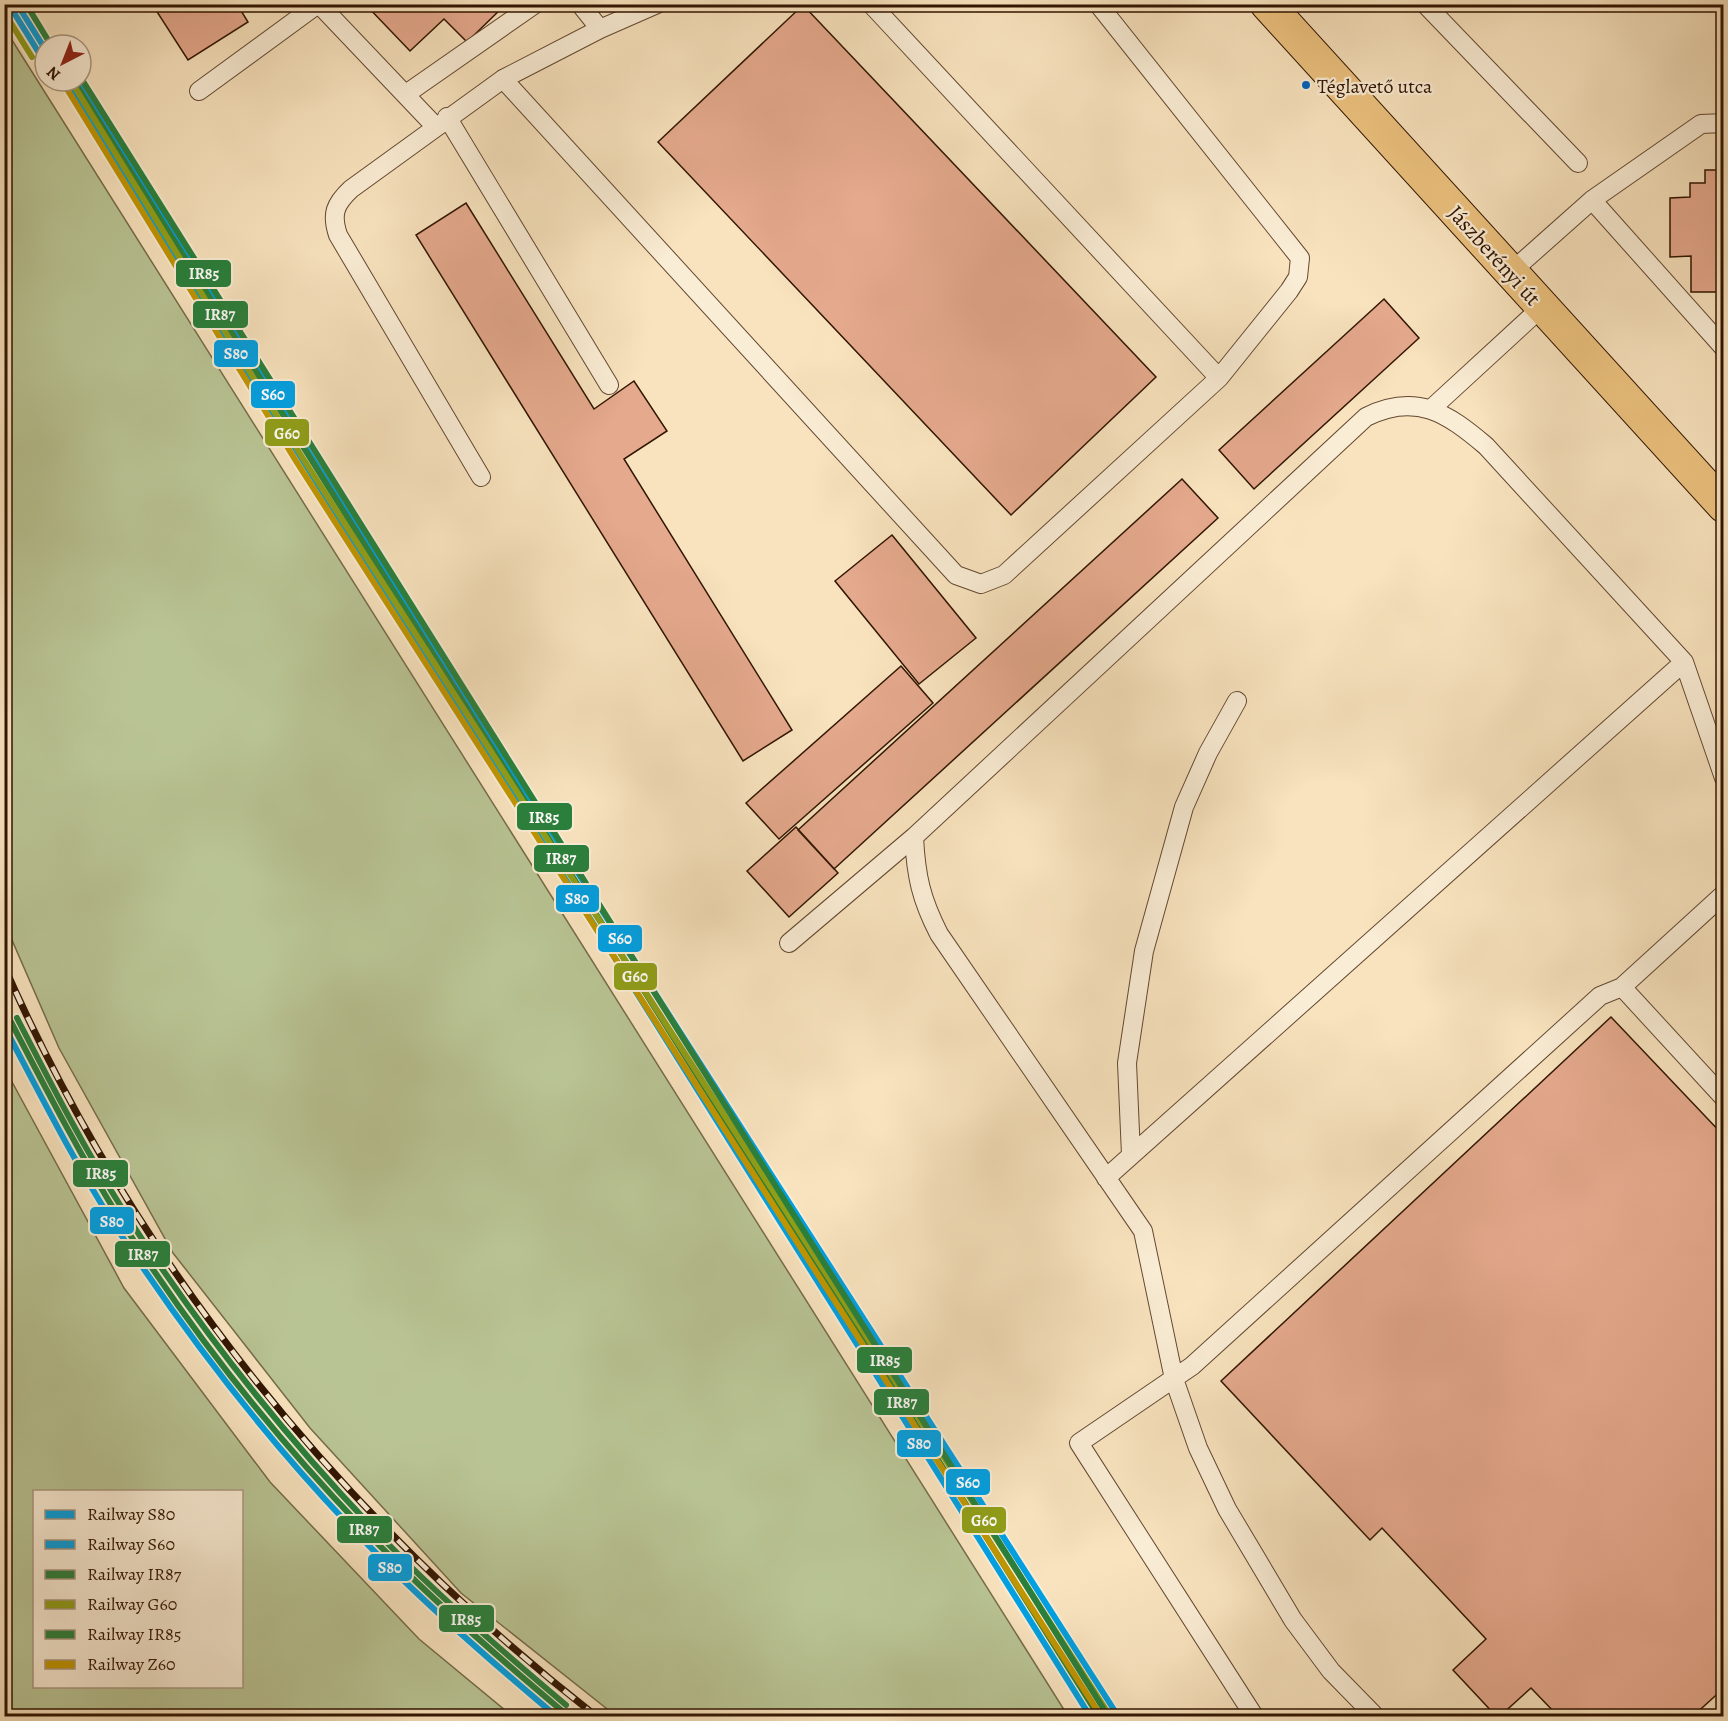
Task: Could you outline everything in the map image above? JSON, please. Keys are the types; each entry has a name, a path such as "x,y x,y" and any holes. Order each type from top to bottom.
{"main road":[{"name":"Jászberényi út","path":"1267,4 1724,506"}],"lane":[{"path":"200,91 318,4 406,94 441,122 609,385"},
{"path":"406,94 535,4"},
{"path":"580,4 600,29"},
{"path":"481,477 338,235 334,223 336,206 351,189 503,78 600,29 657,4"},
{"path":"871,4 1219,378"},
{"path":"503,78 956,575 981,584 1004,574 1219,378 1298,277 1300,258 1098,4"},
{"path":"1425,4 1578,163"},
{"path":"1511,272 1592,200 1701,124 1724,123"},
{"path":"1592,200 1724,348"},
{"path":"1431,409 1542,308"},
{"path":"789,943 914,837 1366,417 1383,409 1404,404 1431,409 1456,420 1486,446 1684,662 1724,778"},
{"path":"1106,1178 1684,662"},
{"path":"1131,1155 1127,1063 1144,951 1184,807 1208,753 1237,701"},
{"path":"914,837 916,877 925,906 939,934 1143,1231 1174,1379 1198,1448 1227,1509 1261,1571 1293,1620 1331,1671 1375,1716"},
{"path":"1254,1716 1079,1443 1192,1366 1600,996 1622,987 1724,894"},
{"path":"1622,987 1724,1098"}],"green space":[{"path":"5,29 33,73 33,93 45,93 1068,1716 616,1716 461,1593 310,1428 173,1253 59,1048 5,924"},
{"path":"5,1069 124,1288 270,1482 419,1639 512,1716 5,1716"}],"building":[{"path":"152,4 237,4 248,22 188,60"},
{"path":"365,4 506,4 467,42 444,19 410,51"},
{"path":"803,5 1156,377 1011,515 658,142"},
{"path":"1705,170 1724,170 1724,292 1691,292 1691,256 1670,257 1670,198 1690,197 1690,183 1705,183"},
{"path":"466,203 594,409 634,381 667,431 624,459 792,730 743,761 416,235"},
{"path":"1384,299 1419,338 1254,489 1219,450"},
{"path":"1182,479 1218,518 834,869 798,830"},
{"path":"892,535 976,638 919,684 835,581"},
{"path":"901,666 933,703 779,839 746,803"},
{"path":"796,827 838,873 789,917 747,871"},
{"path":"1611,1017 1724,1136 1724,1688 1693,1716 1558,1716 1531,1688 1500,1716 1496,1716 1453,1670 1486,1639 1382,1528 1370,1540 1221,1381"}],"railway":[{"path":"4,966 57,1076 116,1181 182,1282 254,1378 331,1470 414,1556 502,1639 596,1716"}],"rail line":[{"name":"S80","path":"17,4 35,33"},
{"name":"IR87","path":"26,4 44,33"},
{"name":"S60","path":"11,8 33,43"},
{"name":"G60","path":"4,12 32,57"},
{"name":"Z60","path":"69,93 296,461 1101,1716"},
{"name":"S80","path":"73,93 1090,1716"},
{"name":"G60","path":"78,93 302,457 1110,1716"},
{"name":"IR87","path":"82,93 1096,1712"},
{"name":"S60","path":"87,93 309,453 1118,1716"},
{"name":"IR85","path":"90,93 1103,1708"},
{"name":"IR85","path":"17,1018 82,1141 125,1213 187,1304 254,1392 325,1476 400,1556 440,1595 566,1705"},
{"name":"IR87","path":"11,1022 76,1144 118,1216 180,1308 247,1397 319,1482 396,1562 561,1710"},
{"name":"S80","path":"4,1026 69,1149 112,1221 174,1313 242,1402 277,1445 390,1567 430,1606 556,1716"}],"place":[{"name":"Téglavető utca","path":"1306,85"}]}
